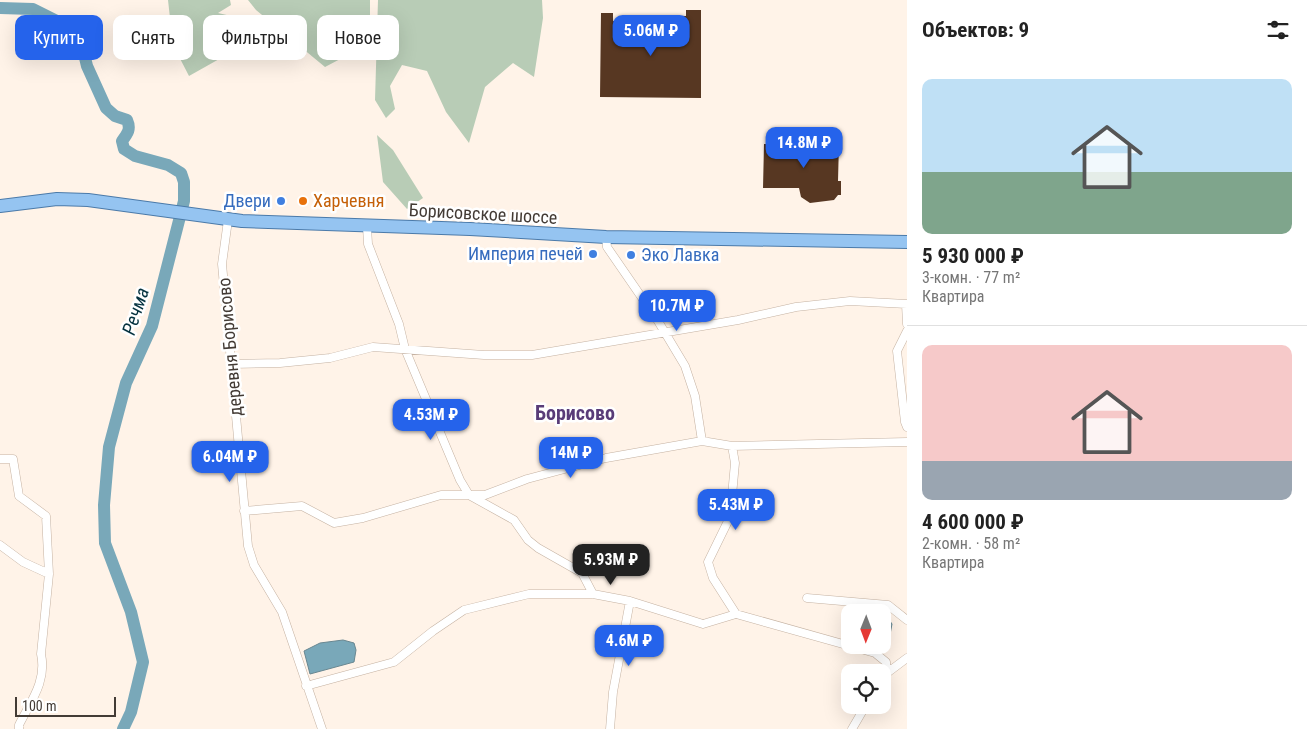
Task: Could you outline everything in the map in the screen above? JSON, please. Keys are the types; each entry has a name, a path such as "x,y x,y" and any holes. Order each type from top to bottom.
{"main road":[{"name":"Борисовское шоссе","path":"0,206 32,201 73,200 113,202 228,220 470,229 606,237 907,242"}],"street":[{"name":"деревня Борисово","path":"228,220 222,264 248,546 254,565 282,612 322,729"},
{"path":"367,226 368,244 399,324 405,349 460,480 469,495 514,520 528,540 538,548 582,573 593,594"},
{"path":"606,237 606,248 625,272 685,366 695,396 702,441"},
{"path":"232,364 280,363 330,358 373,347 484,355 532,355 796,307 850,301 906,304 907,324"},
{"path":"907,331 897,351 904,422 907,427"},
{"path":"244,511 302,506 334,522 363,518 440,495 485,495 527,479 606,458 702,441 732,446 907,442"},
{"path":"732,446 735,463 730,517 708,562 713,578 736,614"},
{"path":"0,459 13,459 19,496 46,516 49,574 41,654 44,666 42,679 19,725 19,729"},
{"path":"0,545 23,562 49,574"},
{"path":"306,686 394,662 433,631 464,610 529,594 593,594 630,601 703,624 736,614 875,653 886,662 886,664"},
{"path":"807,598 888,605 907,620"},
{"path":"610,729 614,692 630,601"},
{"path":"891,671 907,658"},
{"path":"852,729 861,714"}],"green space":[{"path":"168,0 230,0 231,5 218,13 227,15 203,15 203,60 217,60 189,76 181,60 193,60 193,15 170,15"},
{"path":"248,0 370,0 370,15 317,15 317,60 338,60 325,67 307,52 307,15 262,15"},
{"path":"378,0 542,0 543,18 534,77 513,63 485,87 469,143 446,112 427,71 402,65 390,86 395,109 386,118 375,100 376,60 399,60 399,15 378,15"},
{"path":"377,135 393,150 423,198 407,209 383,182"}],"water":[{"path":"343,640 354,643 356,650 354,662 310,674 304,651 320,643"}],"building":[{"path":"686,10 701,10 701,98 600,97 601,13 613,13 613,21 668,21 668,16 686,16"},
{"path":"801,142 839,142 838,181 841,181 841,195 838,195 834,200 810,203 801,197 799,188 763,188 764,144 801,145"}],"waterway":[{"name":"Речма","path":"0,8 33,9 73,29 81,41 87,66 106,108 115,116 127,120 128,131 122,141 124,149 135,156 168,165 181,173 184,182 184,201 152,326 126,383 109,447 104,505 105,543 131,612 143,662 131,712 123,729"}],"place":[{"name":"Двери","path":"281,201"},
{"name":"Харчевня","path":"303,201"},
{"name":"Империя печей","path":"593,254"},
{"name":"Эко Лавка","path":"631,255"}],"district":[{"name":"Борисово","path":"575,413"}]}
